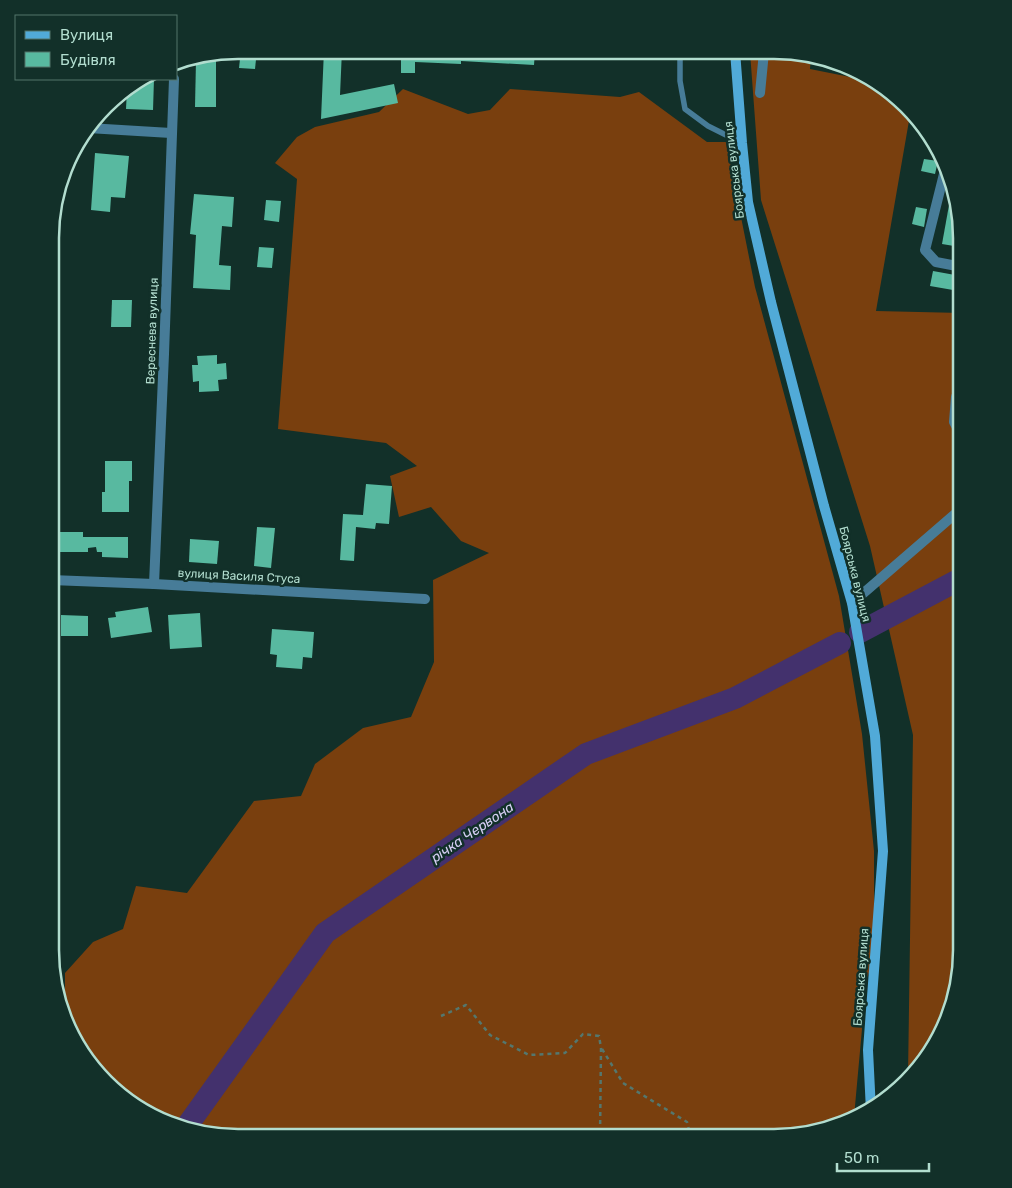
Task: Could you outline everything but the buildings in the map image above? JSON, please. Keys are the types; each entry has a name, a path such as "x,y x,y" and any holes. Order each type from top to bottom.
{"street":[{"name":"Боярська вулиця","path":"736,59 748,202 824,506 852,603 874,736 883,850 868,1050 870,1102"},
{"path":"760,93 763,59"},
{"name":"Вереснева вулиця","path":"154,584 174,80"},
{"path":"96,129 171,133"},
{"path":"943,178 925,250 936,262 953,265"},
{"path":"852,603 953,516"},
{"name":"вулиця Василя Стуса","path":"59,580 425,599"}],"lane":[{"path":"680,59 680,81 685,109 708,126 742,143"}],"path":[{"path":"441,1016 466,1005 490,1035 529,1055 565,1052 583,1034 599,1036 601,1048 600,1129"},
{"path":"601,1048 623,1083 687,1122 689,1129"}],"shaded area":[{"path":"751,59 786,59 809,62 810,69 855,78 864,83 892,103 909,120 876,311 953,313 953,962 950,985 940,1019 923,1050 908,1069 913,735 870,546 761,200"},
{"path":"403,89 468,114 490,110 510,89 620,97 639,92 707,142 726,142 755,287 839,596 862,734 874,851 874,960 861,993 862,1029 855,1110 843,1116 809,1126 786,1129 214,1128 169,1116 138,1099 103,1068 89,1050 72,1019 65,997 65,973 93,942 123,929 136,886 187,893 254,801 301,796 315,764 363,728 411,717 434,662 433,580 489,553 461,541 431,507 399,517 390,476 417,466 386,443 278,429 297,179 275,163 297,137 315,127 379,112"}],"waterway":[{"path":"860,632 953,583"},
{"name":"річка Червона","path":"189,1123 325,933 586,754 735,698 840,643"}]}
